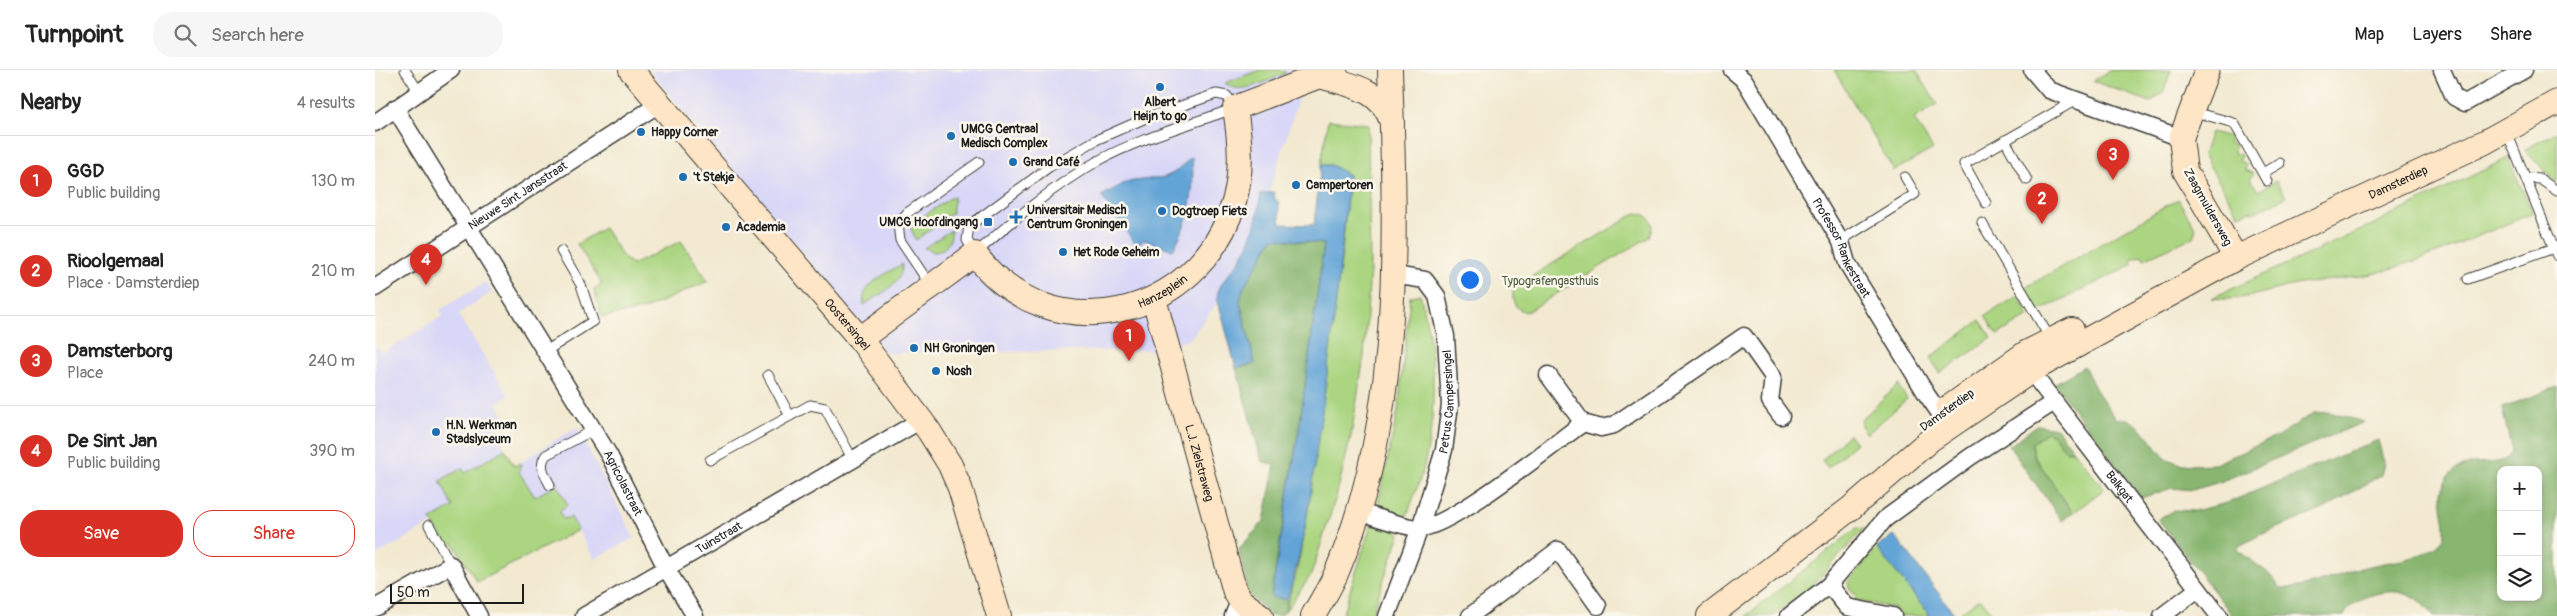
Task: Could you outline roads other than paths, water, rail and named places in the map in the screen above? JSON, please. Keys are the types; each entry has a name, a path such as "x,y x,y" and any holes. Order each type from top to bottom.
{"main road":[{"name":"Oostersingel","path":"631,70 659,104 702,150 860,339 940,447 960,488 999,616"},
{"path":"1329,616 1338,570 1369,470 1383,394 1391,335 1394,275 1390,70"},
{"name":"Zaagmuldersweg","path":"2207,70 2181,138 2185,171 2236,258"},
{"path":"1235,108 1324,72 1369,91 1384,105 1392,122"},
{"name":"Damsterdiep","path":"1692,616 1945,420 2030,361 2236,258 2506,130 2557,102"},
{"name":"Hanzeplein","path":"975,254 994,276 1009,287 1034,301 1061,310 1099,313 1137,306 1154,299 1184,279 1197,266 1218,238 1227,220 1234,202 1240,164 1235,108"},
{"path":"860,339 975,254"},
{"name":"Damsterdiep","path":"2030,361 2051,340 2148,290 2236,258"},
{"name":"L.J. Zielstraweg","path":"1154,299 1234,586 1236,608 1261,616"},
{"name":"Damsterdiep","path":"1709,616 1851,508 1931,439 1945,420"},
{"path":"1313,616 1338,570"}],"street":[{"path":"375,123 451,70"},
{"name":"Professor Rankestraat","path":"1732,70 1745,81 1840,241 1847,263 1927,395 1945,420"},
{"path":"2032,70 2049,90 2181,138"},
{"path":"2442,70 2454,97 2465,103 2524,70"},
{"name":"Nieuwe Sint Jansstraat","path":"375,288 659,104"},
{"name":"Agricolastraat","path":"395,108 467,228 546,351 593,430 695,616"},
{"name":"Petrus Campersingel","path":"1387,616 1420,528 1444,450 1450,405 1448,347 1437,296 1425,280 1394,275"},
{"path":"1548,375 1583,423 1601,428 1614,425 1744,336 1773,377 1770,401 1781,416"},
{"name":"Balkgat","path":"2030,361 2039,382 2219,616"},
{"path":"1789,616 1829,585 1885,519 1970,457 2054,402"},
{"name":"Tuinstraat","path":"584,616 921,420"},
{"path":"1357,511 1420,528 1442,521 1464,509 1583,423"},
{"path":"1471,616 1558,550 1598,606"},
{"path":"375,608 451,565 479,616"},
{"path":"1829,585 1847,607 1893,616"},
{"path":"2162,616 2198,589"}],"lane":[{"path":"405,70 419,92"},
{"name":"Hanzeplein","path":"975,254 967,240 969,226 1073,152 1121,128 1216,94 1227,96 1235,108"},
{"path":"1986,203 1964,164 2077,100"},
{"path":"975,254 1051,192 1096,162 1235,108"},
{"path":"2191,111 2234,123 2265,177 2280,163"},
{"path":"2469,279 2555,252 2527,178 2506,130"},
{"path":"2005,140 2027,180"},
{"path":"932,286 900,240 898,224 907,212 979,162"},
{"path":"1840,241 1915,194 1905,177"},
{"path":"2527,178 2540,179 2557,190"},
{"path":"1982,223 2051,340"},
{"path":"546,351 593,320 581,285 561,251"},
{"path":"768,375 790,416"},
{"path":"710,460 809,405 825,408 853,460"},
{"path":"550,485 541,467 545,455 593,430"},
{"path":"429,525 451,565"}],"water":[{"path":"1192,157 1193,182 1190,205 1184,228 1173,250 1144,240 1136,245 1101,196 1127,182 1165,177 1175,172"},
{"path":"1321,165 1331,165 1349,175 1343,242 1313,480 1302,540 1287,600 1271,597 1300,423 1324,244 1273,238 1243,289 1240,302 1255,364 1236,368 1217,297 1220,286 1238,263 1249,243 1257,219 1261,194 1274,192 1275,200 1278,201 1281,224 1314,225"},
{"path":"1894,535 1956,616 1930,616 1877,548"}],"place":[{"name":"Albert Heijn to go","path":"1160,87"},
{"name":"Happy Corner","path":"641,132"},
{"name":"UMCG Centraal Medisch Complex","path":"951,136"},
{"name":"Grand Café","path":"1013,162"},
{"name":"'t Stekje","path":"683,177"},
{"name":"Damsterborg","path":"2113,180"},
{"name":"Campertoren","path":"1296,185"},
{"name":"Dogtroep Fiets","path":"1162,211"},
{"name":"Universitair Medisch Centrum Groningen","path":"1016,217"},
{"name":"UMCG Hoofdingang","path":"988,222"},
{"name":"Rioolgemaal","path":"2042,224"},
{"name":"Academia","path":"726,227"},
{"name":"Het Rode Geheim","path":"1063,252"},
{"name":"De Sint Jan","path":"426,285"},
{"name":"NH Groningen","path":"914,348"},
{"name":"GGD","path":"1129,361"},
{"name":"Nosh","path":"936,371"},
{"name":"H.N. Werkman Stadslyceum","path":"436,432"}],"park label":[{"name":"Typografengasthuis","path":"1550,281"}]}
